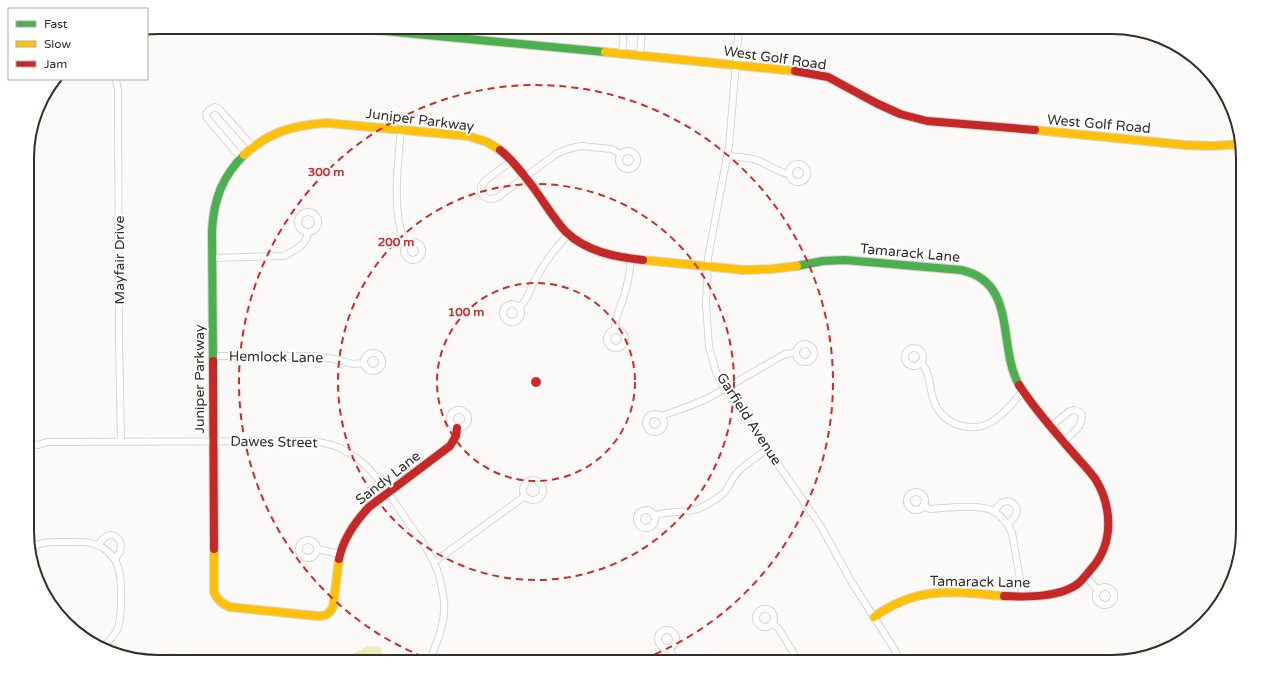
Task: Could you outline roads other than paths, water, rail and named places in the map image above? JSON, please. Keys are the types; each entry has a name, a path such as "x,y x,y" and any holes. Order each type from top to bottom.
{"street":[{"name":"West Golf Road","path":"418,34 796,71 828,77 900,114 927,121 1185,146 1235,144"},
{"path":"622,54 623,34"},
{"path":"640,56 642,34"},
{"name":"Garfield Avenue","path":"739,34 727,156 708,266 706,304 709,347 716,372 725,388 820,525 851,581 896,655"},
{"name":"Mayfair Drive","path":"116,80 118,90 121,441"},
{"path":"240,157 207,118 206,114 209,110 215,108 219,109 252,146"},
{"name":"Juniper Parkway","path":"223,605 216,598 214,592 212,230 213,216 222,183 240,157 252,146 275,132 293,126 311,123 327,123 468,136 482,140 498,148 512,161 569,234 580,243 591,249 604,254 631,258 708,266"},
{"path":"401,130 398,161 398,213 402,237 406,245"},
{"path":"512,161 484,182 481,188 482,195 488,199 495,199 524,176 556,154 568,149 581,146 612,149 620,154"},
{"path":"727,156 752,159 789,174"},
{"path":"212,258 274,258 284,256 296,250 303,244 308,232"},
{"path":"519,307 526,301 533,282 545,262 569,234"},
{"path":"615,330 614,323 630,276 631,258"},
{"name":"Tamarack Lane","path":"708,266 744,270 764,270 831,260 845,260 961,270 981,277 989,283 995,292 999,303 1012,369 1016,379 1023,391 1095,479 1105,500 1109,523 1104,548 1100,559 1078,583 1054,594 1043,596 940,592 926,594 904,599 874,617"},
{"path":"661,416 690,406 785,354 796,353"},
{"name":"Hemlock Lane","path":"212,356 314,356 353,364 364,363"},
{"path":"921,362 926,370 936,406 945,418 956,425 966,427 987,425 997,419 1023,391"},
{"path":"1051,426 1070,411 1075,410 1081,413 1081,425 1064,441"},
{"name":"Sandy Lane","path":"223,605 238,608 324,616 332,610 340,554 345,540 357,518 387,493 450,446 456,436 457,428"},
{"name":"Dawes Street","path":"34,444 38,445 47,442 121,441 309,441 323,442 349,453 362,463 377,479 426,548 434,562 441,582 444,602 444,619 442,630 432,655"},
{"path":"654,516 659,514 685,512 700,508 710,503 725,491 735,475 746,464 768,449"},
{"path":"434,562 525,496"},
{"path":"994,512 1001,503 1007,501 1013,503 1017,512 1008,524"},
{"path":"924,506 930,508 978,507 994,512 1008,524 1012,533 1023,596"},
{"path":"98,545 108,535 113,535 117,538 120,541 121,546 120,552 115,559"},
{"path":"37,545 57,542 88,542 104,548 115,559 121,577 121,615 118,627 111,640 106,643"},
{"path":"317,549 340,554"},
{"path":"1085,576 1098,590"},
{"path":"772,623 779,629 795,655"},
{"path":"670,648 672,655"}]}
